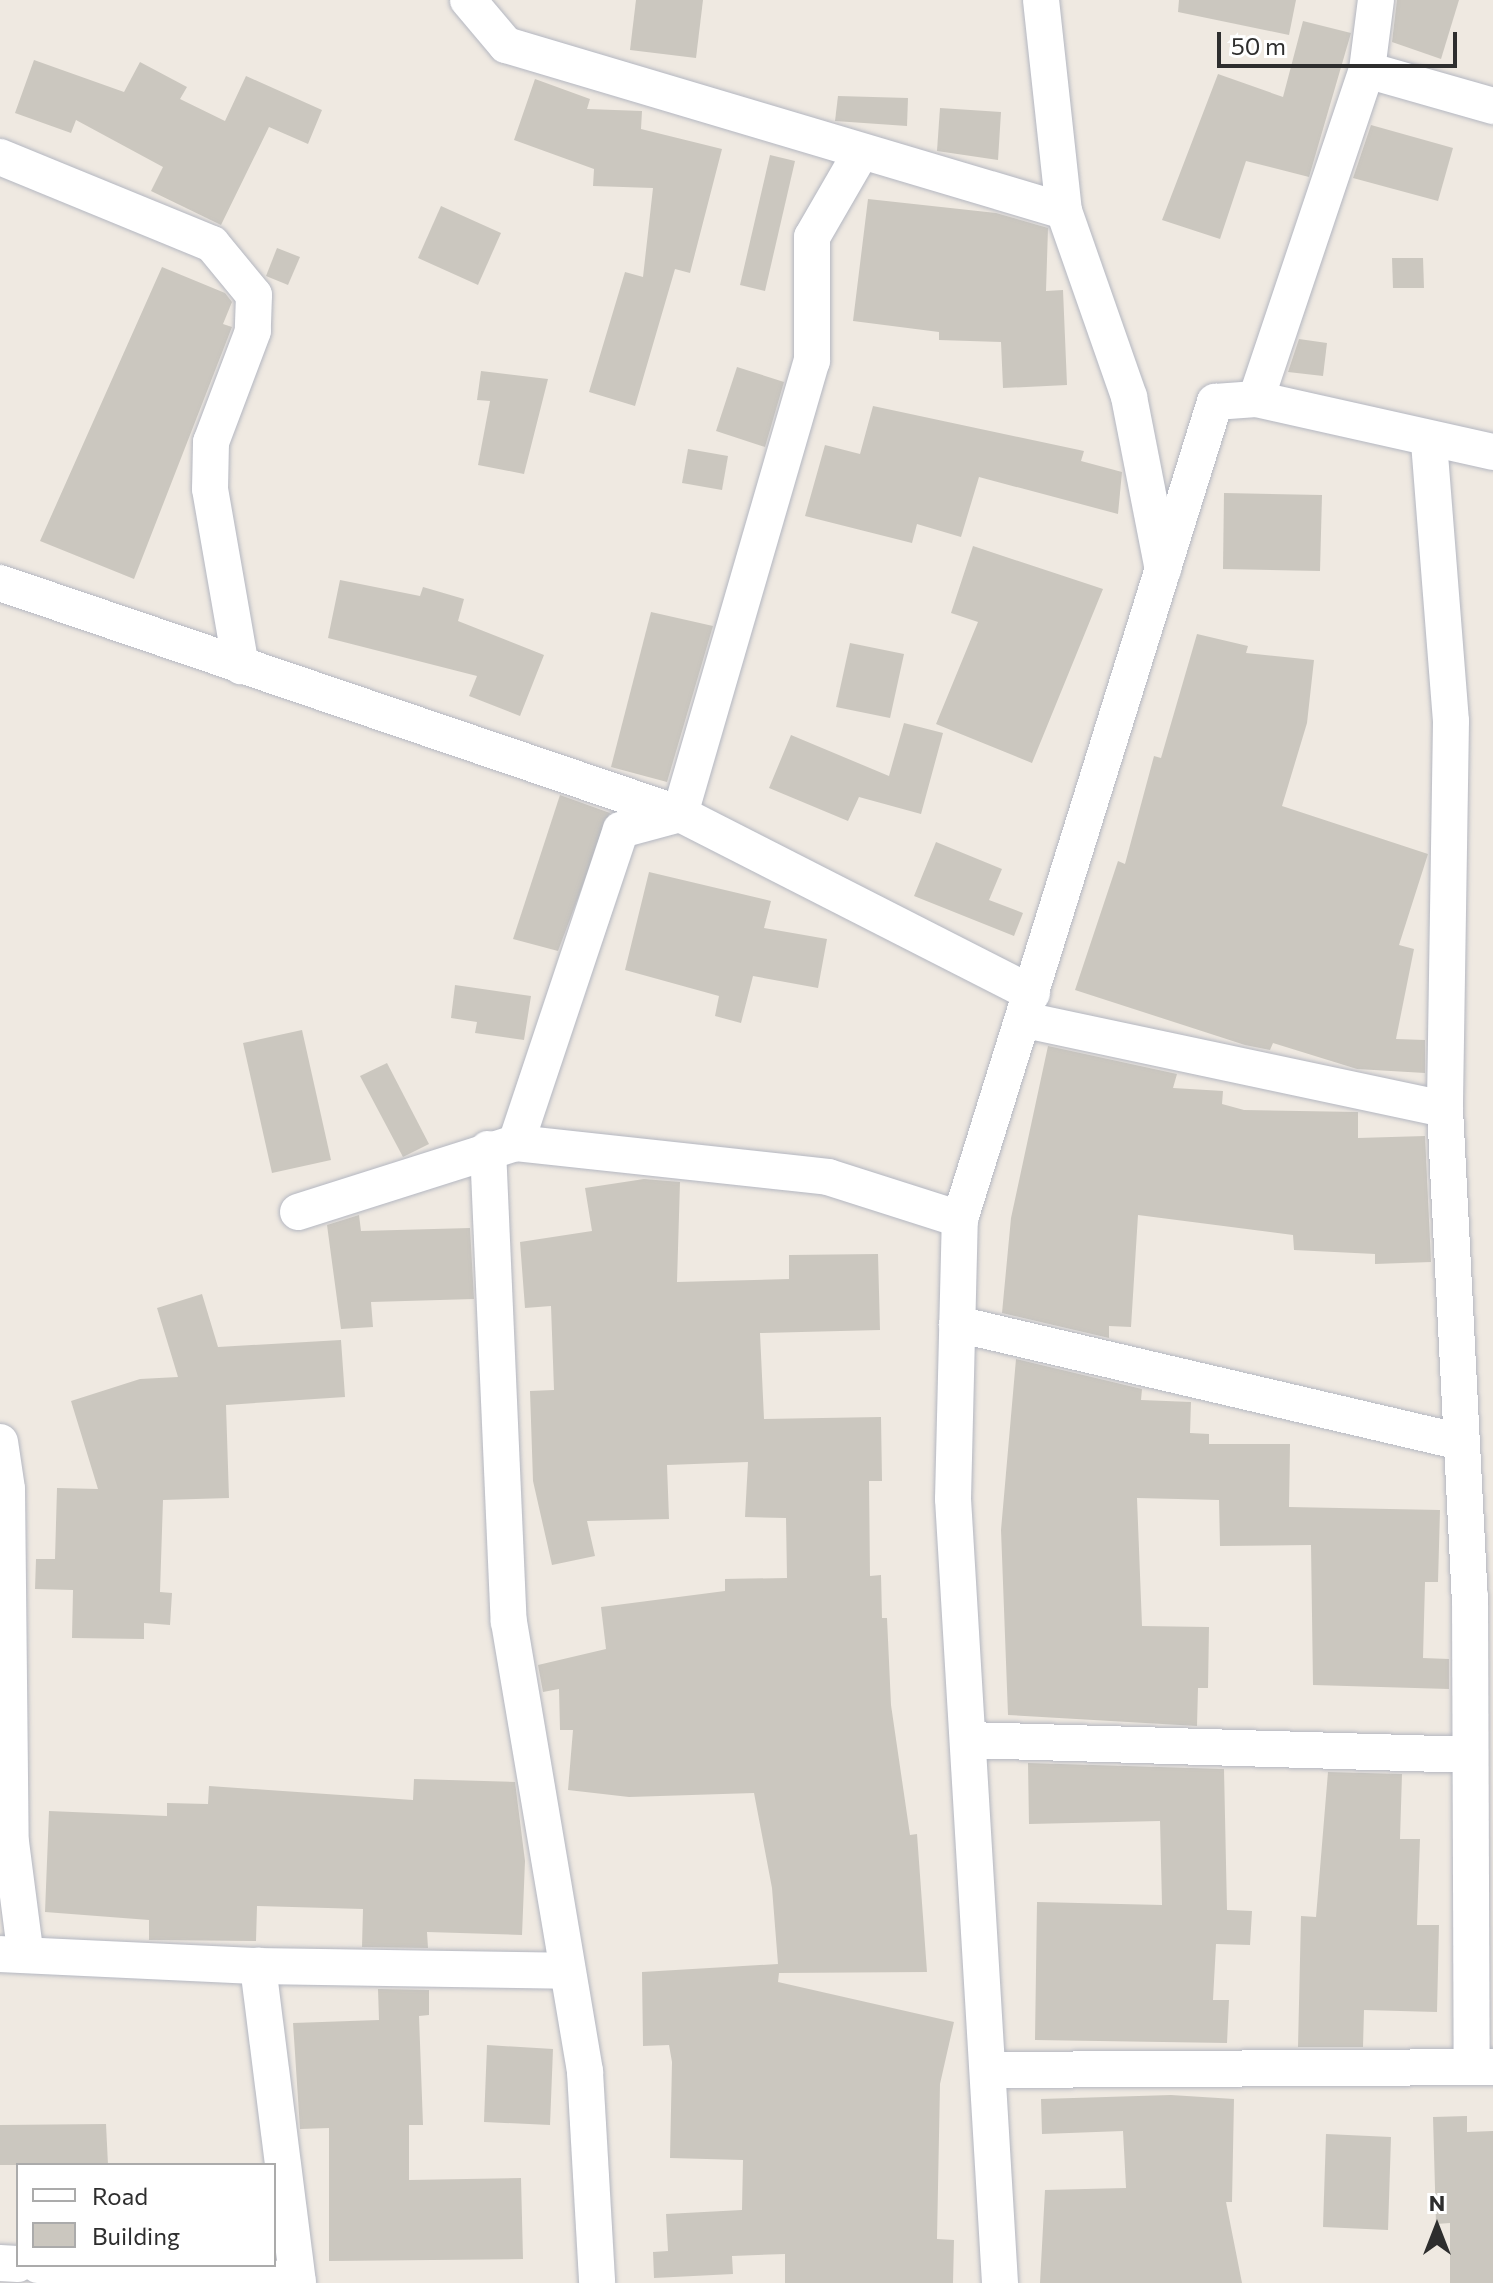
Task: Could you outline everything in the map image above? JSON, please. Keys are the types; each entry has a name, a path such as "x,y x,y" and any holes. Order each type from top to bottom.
{"street":[{"path":"468,0 506,45 1064,211"},
{"path":"1041,0 1064,211 1149,470 1165,580"},
{"path":"1256,399 1367,70 1376,0"},
{"path":"1367,70 1493,106"},
{"path":"680,814 812,361 812,237 861,152"},
{"path":"0,157 212,244 254,295 253,331 211,442 210,489 241,666"},
{"path":"1000,2283 991,2070 953,1499 960,1219 1165,580 1215,402 1256,399 1429,442 1493,452"},
{"path":"991,2070 1482,2066 1467,1755 1470,1596 1445,1109 1451,721 1429,442"},
{"path":"0,583 680,814 1029,1006 1445,1109"},
{"path":"597,2283 585,2072 564,1971 509,1622 502,1146 621,830 680,814"},
{"path":"298,1212 502,1146 828,1177 960,1219"},
{"path":"957,1324 1461,1442"},
{"path":"0,1442 13,1952 258,1966 564,1971"},
{"path":"969,1740 1467,1755"},
{"path":"70,2267 298,2281 258,1966"}],"building":[{"path":"636,0 703,0 696,58 630,50"},
{"path":"1179,0 1296,0 1289,35 1178,12"},
{"path":"1397,0 1459,0 1441,59 1392,42"},
{"path":"1303,21 1351,33 1309,177 1246,161 1220,239 1162,220 1218,74 1283,97"},
{"path":"34,60 124,92 140,62 187,87 180,99 225,121 246,76 322,110 308,144 269,127 221,225 151,191 163,167 76,120 71,133 15,113"},
{"path":"535,79 590,99 587,109 642,111 641,129 722,149 690,273 675,269 635,406 589,392 625,272 643,277 653,188 593,186 594,169 514,140"},
{"path":"838,96 908,98 907,126 835,121"},
{"path":"940,108 1001,112 998,160 937,151"},
{"path":"1371,125 1453,148 1438,201 1353,178"},
{"path":"770,155 795,161 765,291 740,285"},
{"path":"868,199 996,213 1048,228 1046,291 1063,290 1067,385 1003,388 1001,342 939,340 939,332 853,321"},
{"path":"441,206 501,233 478,285 418,258"},
{"path":"277,248 300,257 288,285 266,276"},
{"path":"1392,258 1423,258 1424,288 1393,288"},
{"path":"162,267 225,293 232,302 223,324 232,327 134,579 40,541"},
{"path":"1299,339 1327,343 1323,376 1288,372"},
{"path":"737,367 784,382 765,447 716,431"},
{"path":"481,371 548,379 524,474 478,465 490,401 477,400"},
{"path":"873,406 1084,451 1081,461 1122,472 1118,514 979,477 961,537 917,524 912,543 805,516 825,445 860,454"},
{"path":"688,449 728,456 722,490 682,483"},
{"path":"1224,493 1322,495 1320,571 1223,569"},
{"path":"973,546 1103,589 1032,763 936,724 978,622 951,613"},
{"path":"340,580 420,596 423,587 464,599 458,621 544,655 520,716 469,696 477,676 328,638"},
{"path":"651,612 713,626 667,782 611,767"},
{"path":"1197,634 1248,646 1246,653 1314,660 1307,723 1282,806 1428,854 1399,945 1414,949 1396,1039 1425,1040 1425,1073 1357,1069 1273,1043 1270,1050 1245,1045 1075,990 1118,861 1125,864 1154,756 1161,758"},
{"path":"850,643 904,654 890,718 836,707"},
{"path":"904,723 943,733 921,814 859,797 848,821 769,788 791,735 889,776"},
{"path":"560,795 610,813 558,951 513,939"},
{"path":"936,842 1002,869 989,900 1023,913 1014,936 914,896"},
{"path":"649,872 771,901 764,928 827,939 818,988 753,976 741,1023 715,1016 719,996 625,970"},
{"path":"455,985 531,996 524,1040 475,1033 477,1022 451,1018"},
{"path":"302,1030 331,1160 272,1173 243,1043"},
{"path":"1048,1046 1177,1074 1173,1088 1223,1091 1222,1104 1244,1110 1358,1112 1358,1138 1425,1136 1431,1262 1375,1264 1375,1254 1294,1250 1293,1235 1138,1215 1131,1327 1109,1326 1109,1338 1002,1313 1011,1218"},
{"path":"387,1063 429,1144 403,1157 360,1076"},
{"path":"644,1179 680,1182 677,1282 789,1279 789,1255 878,1254 880,1330 760,1333 764,1419 881,1417 882,1481 869,1481 870,1576 881,1575 882,1618 887,1618 891,1705 910,1835 917,1834 927,1972 779,1973 778,1982 954,2022 940,2084 937,2239 954,2240 953,2283 785,2283 785,2254 732,2256 733,2274 654,2278 653,2252 668,2251 666,2214 742,2210 743,2160 670,2158 672,2062 669,2045 643,2046 642,1972 778,1964 772,1888 754,1793 629,1797 568,1790 573,1730 560,1730 559,1689 543,1692 538,1665 606,1649 601,1607 725,1591 725,1579 787,1578 786,1518 745,1517 748,1462 667,1465 669,1519 587,1521 595,1556 552,1565 533,1481 530,1391 554,1390 551,1306 525,1308 520,1242 592,1231 585,1188"},
{"path":"359,1215 361,1231 470,1228 474,1299 371,1302 373,1327 341,1329 327,1225"},
{"path":"202,1294 218,1347 341,1340 345,1397 226,1405 229,1498 163,1500 160,1592 172,1593 170,1625 144,1623 144,1639 72,1638 73,1590 35,1589 36,1559 55,1559 57,1488 98,1489 71,1401 140,1379 178,1377 157,1308"},
{"path":"1016,1359 1142,1389 1141,1400 1191,1402 1190,1433 1209,1434 1209,1444 1290,1444 1289,1507 1440,1510 1438,1582 1425,1582 1423,1658 1449,1659 1449,1689 1313,1685 1311,1545 1220,1546 1219,1500 1137,1498 1142,1626 1209,1627 1208,1688 1198,1688 1197,1726 1008,1715 1001,1530"},
{"path":"1028,1763 1224,1769 1227,1910 1252,1911 1250,1945 1216,1944 1213,2000 1229,2000 1227,2043 1035,2040 1037,1902 1162,1905 1160,1821 1029,1824"},
{"path":"1328,1772 1402,1774 1400,1839 1420,1839 1417,1925 1439,1925 1437,2012 1364,2010 1363,2047 1298,2047 1301,1916 1316,1917"},
{"path":"414,1779 515,1782 525,1861 522,1935 427,1932 428,1948 362,1947 363,1909 257,1906 256,1941 149,1940 149,1920 45,1912 49,1811 167,1816 167,1803 208,1804 209,1786 413,1800"},
{"path":"378,1989 429,1990 429,2015 419,2016 423,2125 409,2125 409,2180 521,2178 523,2259 329,2261 329,2128 300,2129 293,2023 379,2020"},
{"path":"487,2045 553,2049 550,2125 484,2122"},
{"path":"1171,2095 1234,2099 1232,2202 1226,2202 1242,2283 1040,2283 1045,2190 1126,2188 1123,2131 1042,2134 1041,2099"},
{"path":"1467,2116 1467,2132 1493,2131 1493,2283 1450,2283 1450,2223 1436,2224 1433,2117"},
{"path":"106,2124 108,2163 0,2165 0,2125"},
{"path":"1326,2134 1391,2137 1388,2230 1323,2227"}]}
